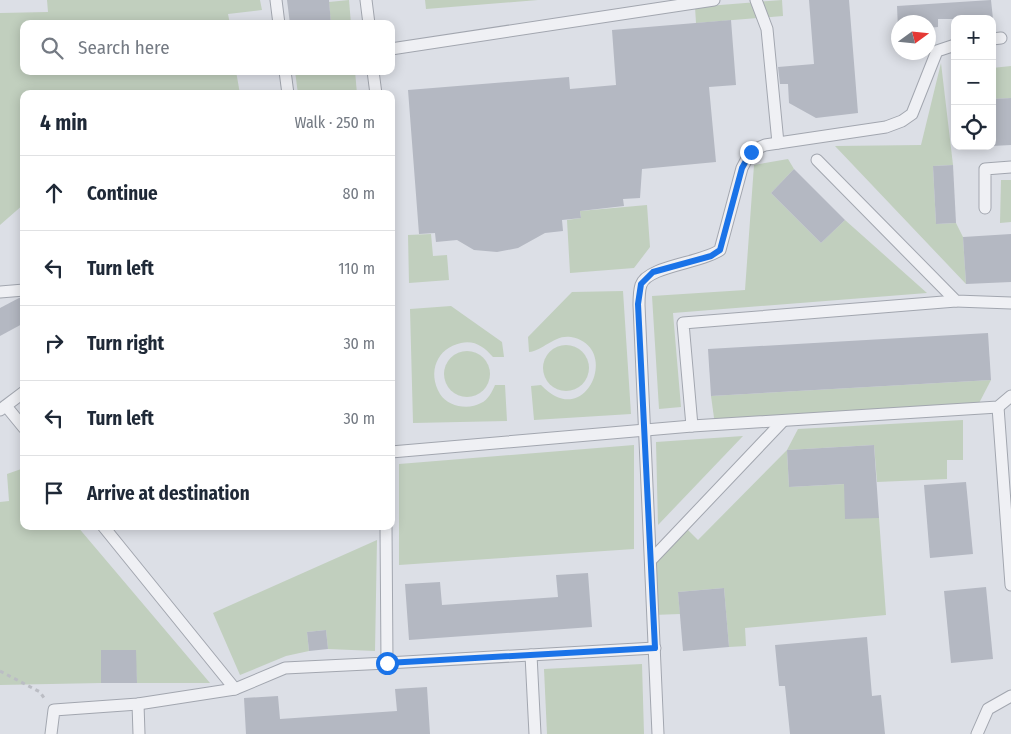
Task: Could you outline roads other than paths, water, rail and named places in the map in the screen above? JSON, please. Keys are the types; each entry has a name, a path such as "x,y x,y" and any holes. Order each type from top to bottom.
{"lane":[{"path":"276,0 278,20"},
{"path":"366,0 368,20"},
{"path":"395,48 714,0"},
{"path":"756,0 767,29 778,143"},
{"path":"658,734 646,430 638,304 641,284 653,272 711,256 720,250 742,168 751,152 765,144 886,126 902,121 912,114 938,51 951,46"},
{"path":"286,75 288,90"},
{"path":"374,75 375,90"},
{"path":"817,160 956,301"},
{"path":"985,208 985,169 1011,167"},
{"path":"0,292 20,290"},
{"path":"692,426 683,323 956,301 1011,303"},
{"path":"20,395 3,408 20,424"},
{"path":"395,452 692,426 998,407 1011,396"},
{"path":"998,407 1011,585"},
{"path":"651,560 783,421"},
{"path":"106,530 235,689"},
{"path":"386,530 387,663"},
{"path":"51,734 54,710 138,704 235,689 285,668 655,648"},
{"path":"531,655 535,734"},
{"path":"977,734 988,709 1011,696"},
{"path":"138,704 139,734"}]}
